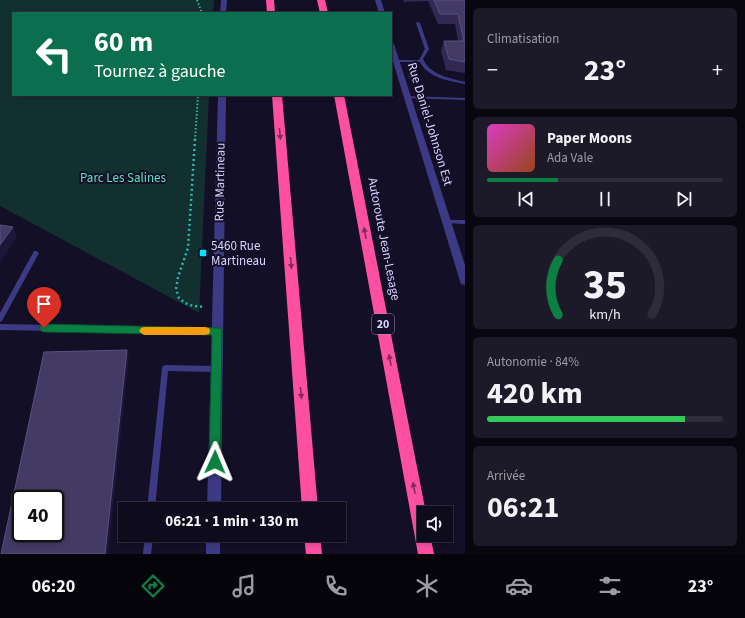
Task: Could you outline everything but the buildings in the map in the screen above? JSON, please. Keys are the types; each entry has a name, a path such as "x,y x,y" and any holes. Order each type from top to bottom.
{"highway":[{"path":"270,0 271,12"},
{"path":"321,0 324,12"},
{"path":"277,96 309,502"},
{"name":"Autoroute Jean-Lesage","path":"339,96 426,554"},
{"path":"313,542 314,554"}],"street":[{"path":"223,12 224,0"},
{"path":"378,0 382,12"},
{"name":"Rue Daniel-Johnson Est","path":"392,47 465,281"},
{"name":"Rue Martineau","path":"214,502 222,96"},
{"path":"213,542 213,554"}],"lane":[{"path":"418,23 427,49 421,58 421,61"},
{"path":"396,61 421,61"},
{"path":"421,61 425,67 437,75 465,83"},
{"path":"407,98 465,99"},
{"path":"447,222 465,222"},
{"path":"0,319 36,253"},
{"path":"0,327 217,331"},
{"path":"152,502 165,368 216,369"},
{"path":"147,554 148,542"}],"path":[{"path":"197,0 202,12"},
{"path":"198,96 188,254 177,282 176,292 179,298 186,304 208,307"}],"green space":[{"name":"Parc Les Salines","path":"0,0 214,0 213,12 12,12 12,96 209,96 199,313 0,206"}],"slow traffic":[{"path":"144,331 205,331"}],"place":[{"name":"5460 Rue Martineau","path":"203,253"}],"route":[{"path":"44,328 147,331 217,331 215,462"}]}
